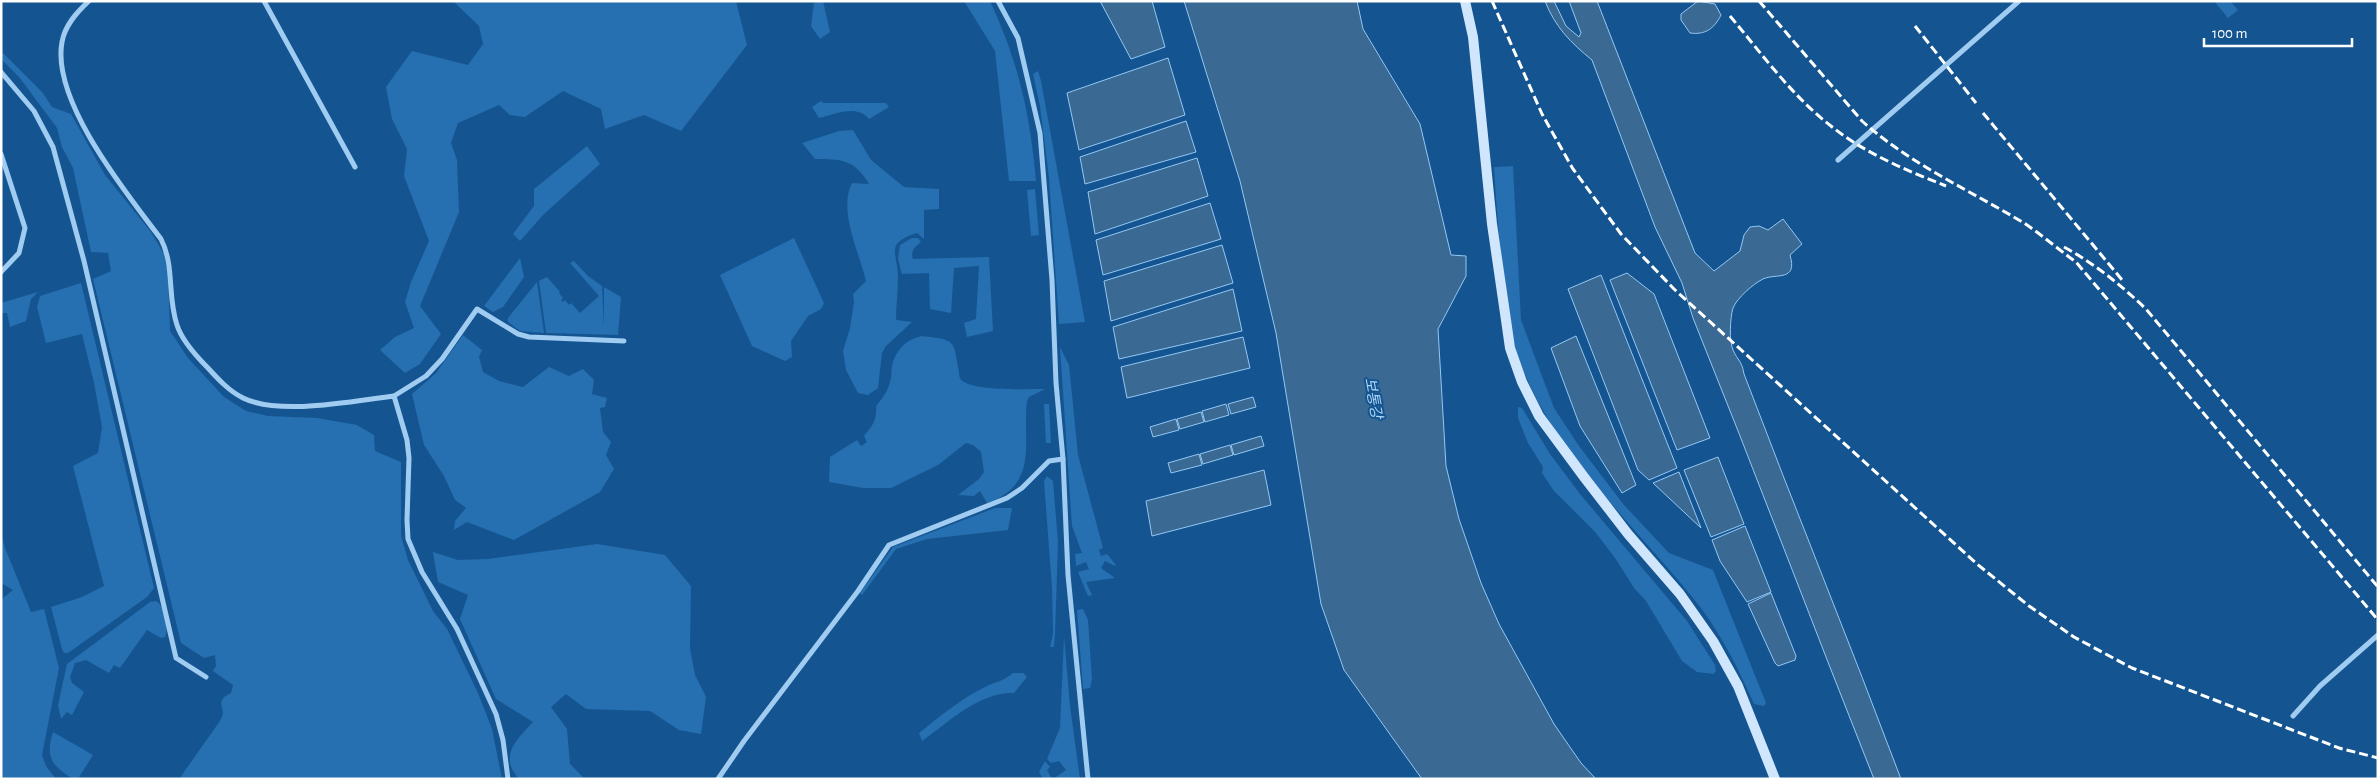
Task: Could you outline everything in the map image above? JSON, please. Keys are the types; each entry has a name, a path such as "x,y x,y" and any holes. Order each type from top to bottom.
{"main road":[{"path":"1465,1 1473,37 1492,224 1507,330 1510,348 1522,382 1539,416 1584,477 1628,534 1680,594 1713,640 1738,686 1775,779"}],"street":[{"path":"89,1 70,22 62,42 64,81 87,133 100,155 161,239 168,253 174,317 185,342 222,382 235,393 252,402 304,406 394,396 426,376 476,309 518,334 529,337 624,341"},
{"path":"264,1 355,167"},
{"path":"998,1 1018,38 1040,134 1052,280 1056,383 1063,459 1068,575 1088,779"},
{"path":"1838,160 2019,1"},
{"path":"1,72 34,111 53,147 86,271 176,658 206,678"},
{"path":"1,154 25,228 19,253 1,272"},
{"path":"394,396 407,440 409,458 408,539 422,572 457,629 496,714 503,740 508,779"},
{"path":"718,779 744,740 858,591 889,545 1007,498 1022,488 1049,461 1063,459"},
{"path":"2293,716 2326,680 2378,635"}],"shaded area":[{"path":"453,1 736,1 747,45 681,131 644,115 605,129 601,109 563,91 525,117 510,115 499,105 458,123 451,143 457,160 459,212 420,306 441,334 420,364 405,373 380,350 395,337 414,328 405,302 411,282 429,241 404,176 407,149 392,119 386,87 412,51 468,65 483,44 479,26"},
{"path":"823,1 830,32 820,39 811,26 814,3"},
{"path":"964,1 990,1 1009,46 1022,89 1036,181 1009,181 995,51"},
{"path":"2214,1 2230,1 2238,10 2228,18"},
{"path":"1,51 43,93 52,107 71,114 105,175 151,232 164,254 168,275 170,331 188,358 224,397 246,411 268,416 317,418 357,425 374,435 375,451 401,462 401,536 408,560 433,611 447,629 478,693 492,729 502,779 179,779 220,721 223,714 221,702 224,697 231,693 233,685 213,671 216,666 215,655 204,658 181,643 93,279 111,271 108,253 91,252 73,168 62,147 57,128 19,77 1,59"},
{"path":"1038,71 1085,322 1059,324 1049,178 1040,106 1033,74"},
{"path":"821,101 823,103 886,103 889,107 869,119 864,114 852,111 819,118 812,107"},
{"path":"853,130 871,160 904,187 939,189 939,209 924,210 924,239 917,233 900,241 895,249 898,276 896,320 912,322 886,346 882,353 878,388 868,395 858,393 846,370 843,351 850,328 854,302 853,294 866,281 848,219 848,194 852,183 869,184 852,165 840,160 815,159 802,143 839,131"},
{"path":"587,146 600,164 544,214 520,241 513,234 534,206 534,189"},
{"path":"1513,166 1521,320 1554,408 1579,446 1624,505 1669,553 1713,570 1766,703 1764,706 1754,704 1730,654 1701,608 1596,486 1571,454 1549,420 1530,385 1515,348 1509,324 1496,196 1494,167"},
{"path":"1035,189 1039,235 1031,236 1027,190"},
{"path":"794,238 824,303 821,309 808,316 791,341 792,357 785,361 752,346 720,275"},
{"path":"912,238 918,238 921,242 913,251 913,259 989,257 993,331 967,337 964,323 976,319 979,266 954,268 951,313 930,309 929,273 902,274 898,259 900,245"},
{"path":"520,258 524,277 503,307 493,312 484,306"},
{"path":"574,261 588,276 602,286 604,328 604,287 621,297 618,335 546,333 539,281 547,277 560,292 563,298 561,300 563,302 565,300 569,305 571,303 580,313 599,296 570,263"},
{"path":"537,282 544,333 520,331 508,322 508,318"},
{"path":"81,283 154,588 147,597 68,653 64,653 51,607 82,597 104,586 73,466 98,453 102,427 82,334 46,343 37,307 40,296"},
{"path":"38,292 31,299 26,321 10,327 7,313 1,313 1,303"},
{"path":"463,335 482,350 479,357 483,372 499,381 523,387 549,367 569,376 583,369 594,380 592,394 607,398 605,407 600,408 603,432 611,442 606,455 614,469 600,492 514,540 467,522 454,530 455,521 466,508 455,500 444,476 424,445 412,394 436,373"},
{"path":"916,337 942,339 951,344 956,353 960,376 964,382 991,388 1045,389 1029,397 1027,401 1026,447 1022,473 1015,485 1004,495 987,503 980,491 974,496 958,495 979,479 984,472 981,452 973,445 966,443 938,465 891,488 863,488 829,482 830,457 857,440 861,446 867,442 864,436 874,422 876,406 888,389 892,365 896,355 902,346"},
{"path":"1060,347 1069,365 1078,455 1103,548 1099,550 1101,556 1107,554 1116,565 1105,561 1101,568 1115,578 1086,582 1092,595 1088,596 1078,572 1089,569 1086,562 1076,566 1075,554 1082,553 1072,526"},
{"path":"1044,404 1049,404 1051,443 1046,443"},
{"path":"1518,407 1522,408 1550,454 1580,494 1687,621 1715,665 1716,671 1713,674 1697,672 1682,661 1646,601 1634,588 1615,558 1596,533 1554,491 1542,473 1543,467 1528,443 1518,418"},
{"path":"1047,476 1053,481 1058,542 1054,647 1050,647 1053,634 1052,588 1044,481"},
{"path":"995,508 1012,508 1008,530 927,539 896,549 862,595 860,593 893,547"},
{"path":"1,533 5,548 31,612 44,609 59,668 42,755 46,766 56,779 1,779 1,604 3,598 13,590 1,583"},
{"path":"597,544 665,555 691,586 690,648 695,675 706,697 701,734 679,730 650,711 586,709 566,694 551,707 567,729 570,764 585,779 519,779 510,763 510,755 516,741 533,722 496,699 460,619 468,595 438,582 433,552 458,560 488,559"},
{"path":"156,601 159,603 165,617 167,628 165,637 161,638 147,630 120,668 114,665 109,673 86,660 75,663 70,677 72,683 84,692 72,715 67,712 61,719 58,705 67,664 150,602"},
{"path":"1083,609 1088,620 1092,679 1090,688 1083,689 1077,610"},
{"path":"1064,636 1070,706 1080,779 1053,779 1066,770 1059,761 1051,763 1047,759 1060,728"},
{"path":"1013,673 1023,673 1027,677 1014,693 989,697 977,703 954,717 922,741 919,733 951,708 976,691 1003,680"},
{"path":"53,732 93,755 78,779 72,778 58,768 51,759 50,744"},
{"path":"1045,761 1050,767 1047,770 1052,779 1043,779 1039,772"}],"water":[{"path":"1100,1 1152,1 1165,47 1131,59"},
{"name":"보통강","path":"1184,1 1357,1 1363,29 1420,124 1451,255 1466,256 1466,276 1438,329 1446,466 1459,519 1481,583 1499,624 1554,724 1581,763 1596,779 1422,779 1344,670 1321,604 1276,333 1240,181"},
{"path":"1545,1 1554,1 1566,26 1579,37 1581,33 1569,1 1597,1 1695,253 1714,271 1740,251 1744,235 1750,227 1759,226 1768,230 1783,219 1802,244 1790,255 1792,264 1788,273 1759,281 1735,304 1732,312 1730,335 1732,346 1742,366 1763,425 1901,779 1874,779 1693,318 1682,283 1655,227 1592,60 1564,34"},
{"path":"1698,1 1715,4 1721,15 1709,30 1700,33 1690,33 1681,20 1681,14"},
{"path":"1168,58 1185,115 1079,150 1067,93"},
{"path":"1186,121 1196,152 1085,184 1080,157"},
{"path":"1197,158 1208,196 1095,234 1088,192"},
{"path":"1210,203 1221,239 1103,275 1096,240"},
{"path":"1222,245 1233,283 1111,321 1104,281"},
{"path":"1627,273 1654,294 1710,438 1677,450 1610,280"},
{"path":"1601,275 1677,468 1649,480 1638,470 1568,289"},
{"path":"1233,289 1242,331 1119,359 1113,327"},
{"path":"1576,336 1636,485 1622,493 1580,426 1551,348"},
{"path":"1243,337 1250,368 1127,398 1121,367"},
{"path":"1253,397 1256,407 1231,414 1228,404"},
{"path":"1226,404 1229,415 1205,422 1202,411"},
{"path":"1201,412 1204,422 1180,429 1177,419"},
{"path":"1176,419 1179,430 1153,437 1150,427"},
{"path":"1261,436 1264,446 1234,455 1231,445"},
{"path":"1230,445 1233,455 1203,464 1200,454"},
{"path":"1199,454 1202,465 1171,473 1168,463"},
{"path":"1718,457 1744,524 1711,537 1684,470"},
{"path":"1264,470 1271,505 1152,536 1146,501"},
{"path":"1679,472 1701,528 1653,483"},
{"path":"1745,526 1771,592 1747,602 1720,561 1712,540"},
{"path":"1771,593 1796,656 1795,660 1778,666 1748,604"}],"railway":[{"path":"1492,1 1542,114 1573,169 1621,234 1674,289 1977,564 2029,606 2074,637 2132,668 2339,748 2378,758"},
{"path":"1759,1 1862,121 1880,136 1940,176 2024,223 2076,262 2378,620"},
{"path":"1730,16 1790,88 1831,126 1871,153 1946,186"},
{"path":"1915,26 1976,103"},
{"path":"1983,113 2123,281"},
{"path":"2064,247 2107,275 2146,309 2378,587"}]}
